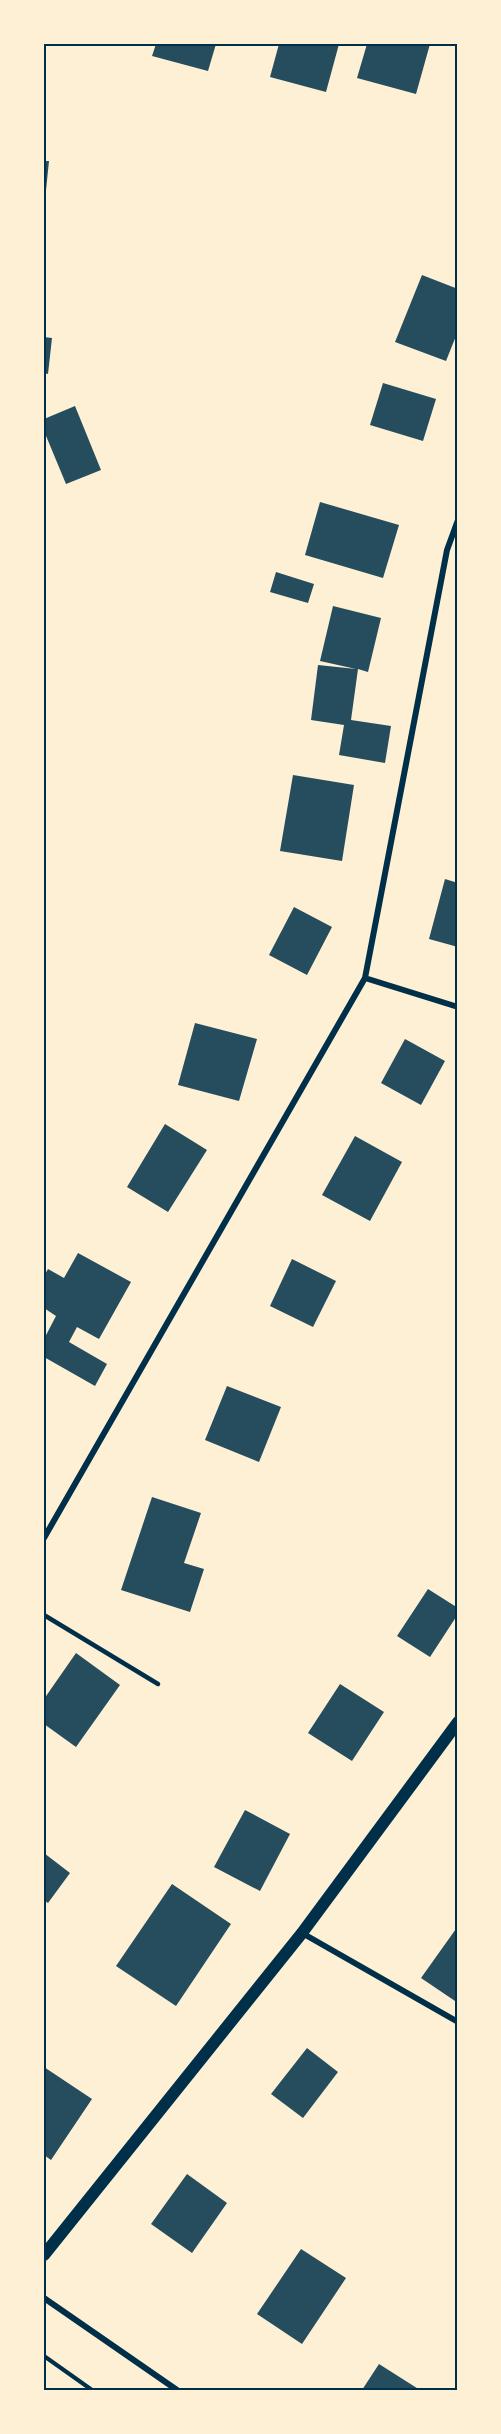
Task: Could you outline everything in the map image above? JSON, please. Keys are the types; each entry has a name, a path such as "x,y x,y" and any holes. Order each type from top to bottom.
{"main road":[{"path":"44,2255 302,1933 458,1722"}],"street":[{"path":"44,1538 365,978 447,550 458,520"},
{"path":"365,978 458,1007"},
{"path":"302,1933 458,2022"},
{"path":"44,2298 177,2391"}],"lane":[{"path":"44,1615 158,1684"}],"path":[{"path":"44,2356 92,2391"}],"building":[{"path":"156,44 216,44 208,71 152,56"},
{"path":"279,44 339,44 326,92 270,77"},
{"path":"367,44 430,44 416,94 357,78"},
{"path":"44,161 49,161 45,200 44,200"},
{"path":"422,275 458,289 458,331 446,361 395,342"},
{"path":"44,337 52,338 48,374 44,373"},
{"path":"383,383 436,399 423,441 370,425"},
{"path":"75,406 101,470 66,484 44,431 44,419"},
{"path":"320,502 399,525 383,578 305,555"},
{"path":"276,572 314,584 308,603 270,592"},
{"path":"333,606 381,618 368,672 358,669 351,720 391,726 385,763 339,755 344,725 311,720 318,665 356,669 320,661"},
{"path":"293,775 354,785 342,861 280,851"},
{"path":"445,879 458,883 458,947 429,939"},
{"path":"294,907 332,927 307,975 269,955"},
{"path":"195,1023 257,1039 239,1101 178,1085"},
{"path":"405,1039 445,1061 421,1105 381,1083"},
{"path":"165,1124 207,1150 168,1212 127,1187"},
{"path":"355,1136 402,1162 370,1221 322,1195"},
{"path":"78,1253 131,1282 99,1339 77,1327 69,1342 107,1364 95,1386 44,1357 44,1339 56,1316 44,1308 44,1276 48,1269 64,1278"},
{"path":"292,1259 336,1281 313,1327 270,1306"},
{"path":"227,1386 281,1407 259,1462 205,1440"},
{"path":"152,1497 201,1513 184,1563 204,1569 190,1612 121,1590"},
{"path":"428,1589 458,1608 458,1614 430,1657 397,1636"},
{"path":"76,1653 120,1685 76,1747 44,1724 44,1699"},
{"path":"340,1684 384,1712 352,1761 308,1733"},
{"path":"245,1810 290,1834 260,1891 214,1867"},
{"path":"44,1853 70,1873 48,1903 44,1900"},
{"path":"172,1884 231,1924 176,2006 116,1966"},
{"path":"458,1926 458,2003 421,1978"},
{"path":"307,2048 338,2072 303,2118 271,2094"},
{"path":"44,2067 92,2099 51,2160 44,2155"},
{"path":"187,2174 227,2203 192,2253 151,2224"},
{"path":"301,2249 346,2278 302,2344 257,2314"},
{"path":"379,2364 420,2390 362,2390"}]}
